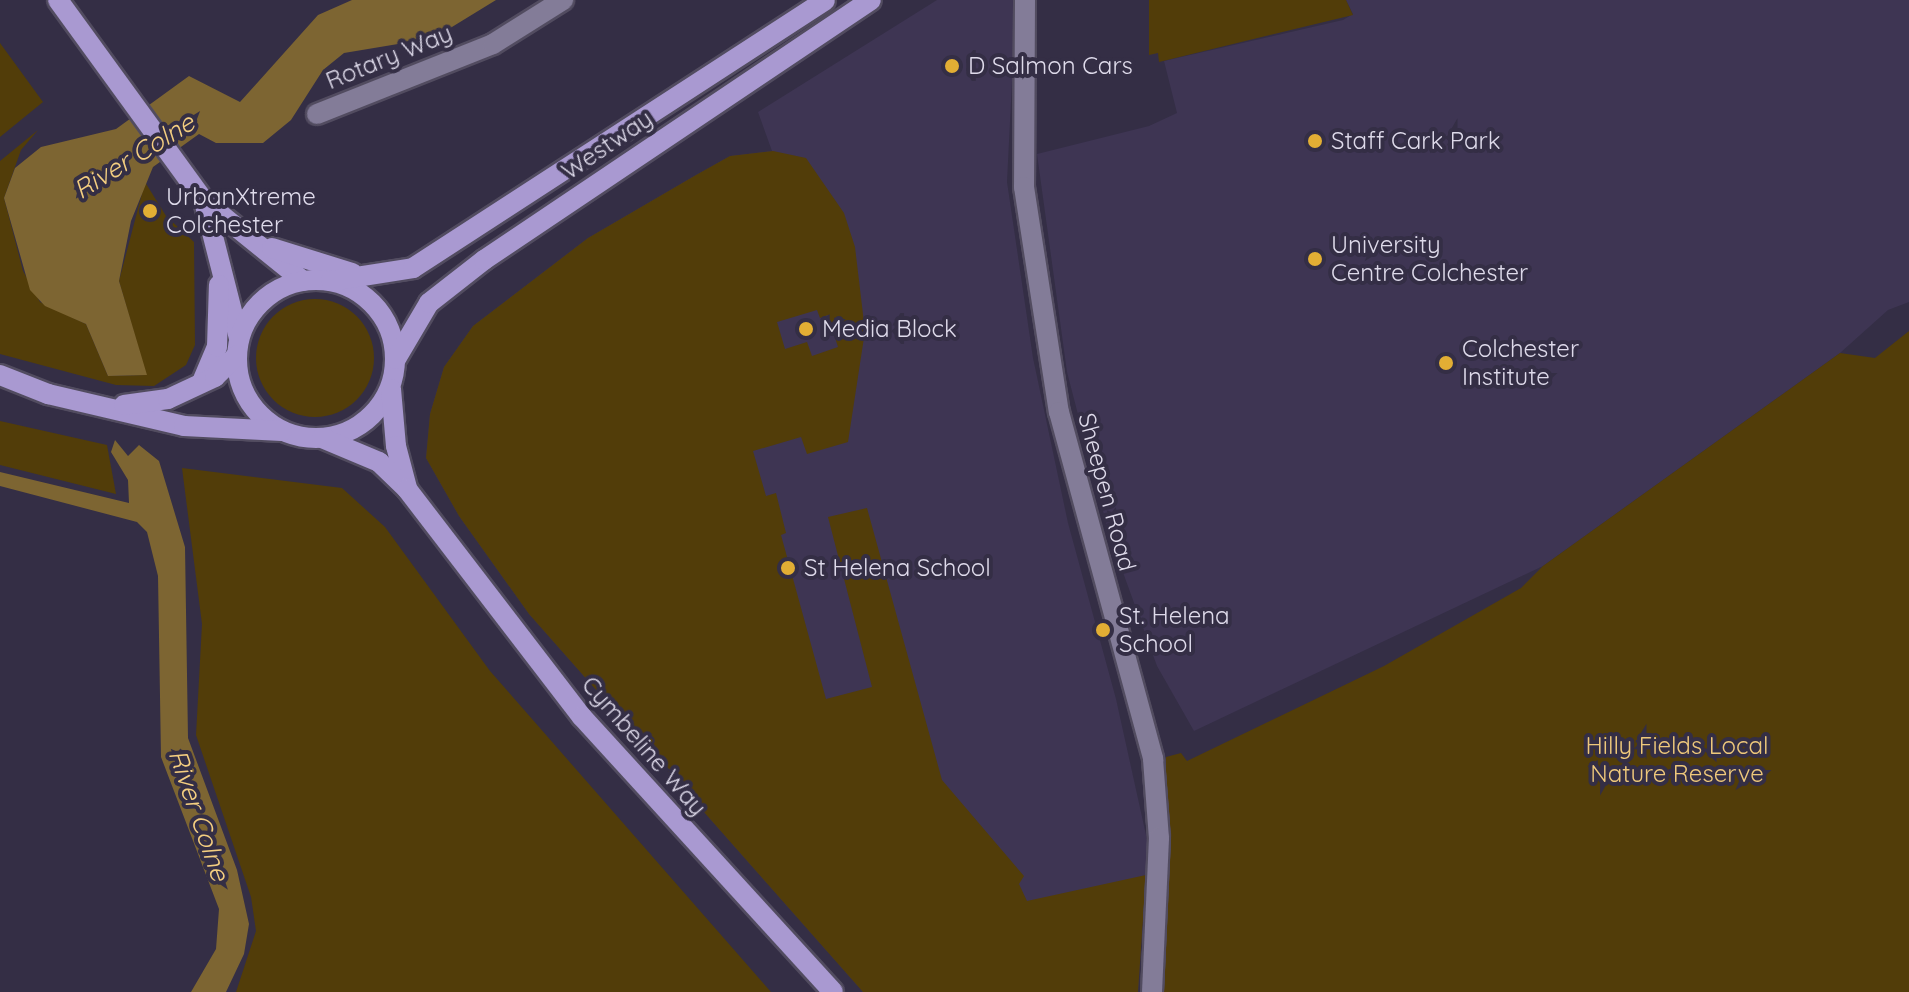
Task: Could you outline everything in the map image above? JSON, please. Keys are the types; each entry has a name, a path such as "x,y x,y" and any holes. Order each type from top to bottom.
{"main road":[{"path":"58,0 204,201 303,281"},
{"name":"Westway","path":"331,281 413,268 825,0"},
{"name":"Westway","path":"396,359 429,303 484,260 871,0"},
{"path":"204,201 238,347 246,396 263,418 282,431"},
{"path":"246,237 317,264 371,275"},
{"path":"200,385 217,347 218,261"},
{"path":"112,406 156,402 200,385 238,347 262,301 303,281 331,281 375,307 391,335 396,359 391,389 396,446 407,489"},
{"path":"0,375 48,394 112,406 184,426 282,431 322,438 379,462 407,489"},
{"path":"322,438 362,423 391,389"},
{"name":"Cymbeline Way","path":"407,489 582,717 833,992"}],"street":[{"name":"Rotary Way","path":"317,114 493,44 563,0"},
{"name":"Sheepen Road","path":"1025,0 1024,187 1059,412 1153,759 1159,838 1152,992"}],"shaded area":[{"name":"St Helena School","path":"937,0 1016,0 1007,182 1033,358 1068,523 1116,699 1148,844 1138,992 863,992 529,614 459,516 426,458 430,414 444,367 473,326 588,238 730,156 772,151 758,112"},
{"name":"Colchester Institute","path":"1346,0 1909,0 1909,302 1888,310 1840,353 1543,566 1194,731 1157,666 1109,534 1067,372 1037,154 1149,126 1177,113 1164,61 1343,20 1353,14"}],"green space":[{"path":"1149,0 1346,0 1353,15 1159,62 1158,53 1149,55"},
{"path":"0,43 43,102 0,137"},
{"path":"38,130 21,150 4,198 23,271 40,302 86,324 108,376 146,375 119,281 145,182 166,216 194,242 195,345 186,365 154,386 116,385 0,354 0,161"},
{"name":"St Helena School","path":"773,151 806,158 844,213 855,247 865,331 848,442 807,454 801,437 753,451 766,496 776,493 786,533 781,535 826,699 872,687 828,517 867,508 942,780 1024,876 1019,884 1027,901 1146,875 1138,992 863,992 529,614 459,516 426,458 430,414 444,367 473,326 588,238 730,156","holes":["817,310 820,318 828,315 838,347 812,356 807,342 785,349 777,322"]},
{"path":"315,299 338,303 357,316 370,335 374,358 370,381 357,400 338,413 315,417 292,413 273,400 260,381 256,358 260,335 273,316 292,303"},
{"name":"Hilly Fields Local Nature Reserve","path":"1909,331 1909,992 1163,992 1166,757 1181,753 1187,761 1384,666 1521,588 1543,566 1840,353 1875,358"},
{"path":"0,421 107,445 116,494 0,465"},
{"path":"182,468 342,488 385,527 490,671 771,992 236,992 256,931 251,897 196,735 202,624"}],"water":[{"name":"River Colne","path":"352,0 496,0 434,38 344,53 323,70 291,120 263,143 216,143 199,134 153,167 131,221 119,281 147,375 108,376 86,324 45,306 30,290 4,198 15,168 41,147 116,129 189,76 240,102 318,15"},
{"name":"River Colne","path":"115,440 128,456 139,445 159,461 185,547 188,738 237,870 249,924 244,954 226,992 191,992 216,949 219,909 161,757 158,576 147,532 137,522 0,486 0,472 129,503 128,480 111,452"}],"place":[{"name":"D Salmon Cars","path":"952,66"},
{"name":"Staff Cark Park","path":"1315,141"},
{"name":"UrbanXtreme Colchester","path":"150,211"},
{"name":"University Centre Colchester","path":"1315,259"},
{"name":"Media Block","path":"806,329"},
{"name":"Colchester Institute","path":"1446,363"},
{"name":"St Helena School","path":"788,568"},
{"name":"St. Helena School","path":"1103,630"}]}
